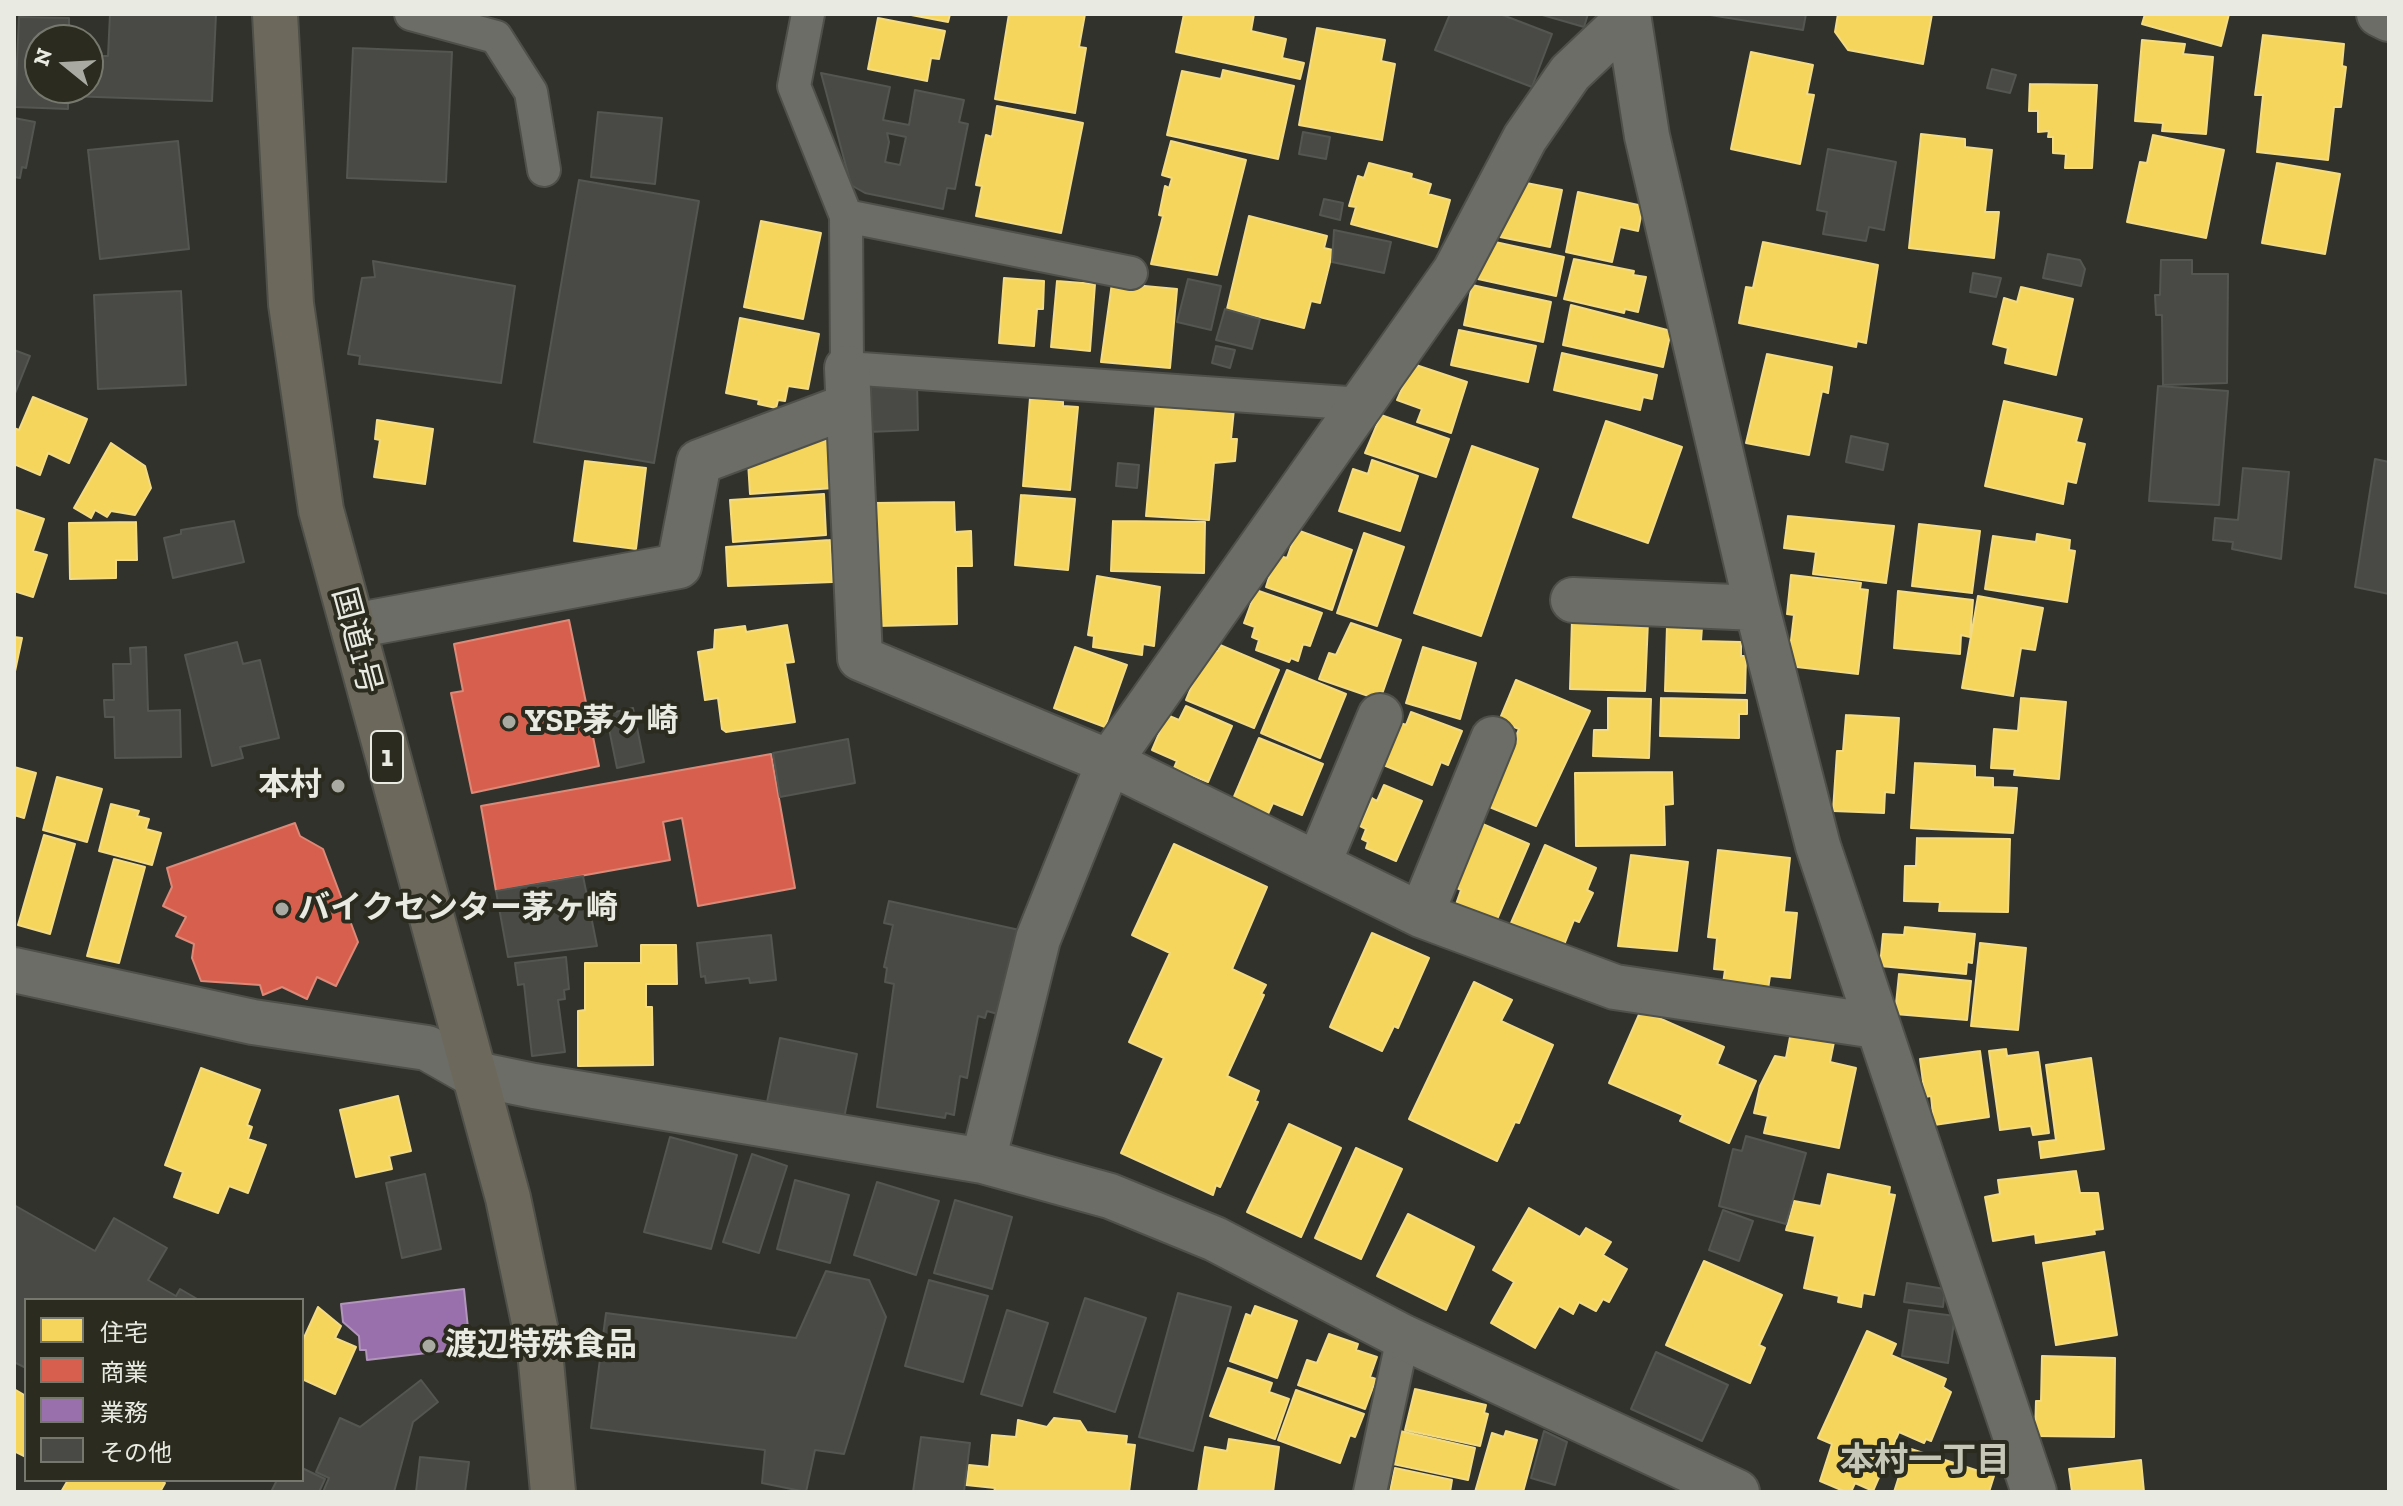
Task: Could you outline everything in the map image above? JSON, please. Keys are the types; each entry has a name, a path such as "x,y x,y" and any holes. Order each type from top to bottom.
{"highway":[{"name":"国道1号","path":"275,14 291,304 321,510 471,1073 508,1198 540,1351 553,1492"}],"street":[{"path":"2379,14 2389,19"},
{"path":"983,1161 1038,939 1109,762 1455,271 1525,138 1570,73 1628,17"},
{"path":"1628,17 1647,136 1757,608 1818,846 2034,1492"},
{"path":"353,626 679,566 699,462 847,387 860,658 1109,762 1319,862 1421,915 1615,987 1876,1026"},
{"path":"1573,600 1757,608"},
{"path":"1319,862 1380,716"},
{"path":"1421,915 1493,739"},
{"path":"19,982 427,1048 471,1073 983,1161 1110,1196 1215,1239 1403,1337 1737,1492"}],"lane":[{"path":"411,14 496,37 531,92 544,170"},
{"path":"808,14 794,86 846,216 847,387 1362,404"},
{"path":"846,216 1131,273"},
{"path":"1370,1492 1403,1337"}],"building: 住宅":[{"path":"906,14 950,14 948,22"},
{"path":"1009,14 1085,14 1079,47 1086,48 1075,113 995,99"},
{"path":"1184,14 1254,14 1251,31 1286,39 1282,58 1304,63 1300,79 1176,52"},
{"path":"1838,14 1932,14 1923,64 1848,50 1835,32"},
{"path":"2145,14 2229,14 2221,46 2142,24"},
{"path":"878,18 945,31 939,59 931,58 927,81 868,69"},
{"path":"1317,28 1385,40 1381,61 1395,64 1382,140 1299,125"},
{"path":"2263,35 2344,44 2342,66 2346,67 2341,107 2334,107 2328,160 2257,152 2263,95 2255,95"},
{"path":"2142,40 2185,44 2183,54 2213,57 2206,134 2162,131 2163,123 2135,121"},
{"path":"1751,52 1813,65 1807,94 1814,95 1800,164 1731,149"},
{"path":"1223,70 1294,86 1278,159 1167,135 1182,71 1221,79"},
{"path":"2030,84 2097,85 2092,168 2065,168 2066,154 2053,153 2053,137 2048,137 2049,131 2038,132 2038,111 2029,111"},
{"path":"997,106 1083,123 1061,233 976,216 982,186 976,185 986,135 992,137"},
{"path":"1921,134 1965,139 1965,147 1992,150 1985,212 1999,212 1994,258 1909,248"},
{"path":"2153,135 2224,150 2206,238 2127,222 2140,162 2147,163"},
{"path":"1171,141 1246,160 1217,275 1151,264 1163,216 1159,215 1165,186 1169,188 1172,178 1162,175"},
{"path":"1369,163 1412,174 1411,178 1431,184 1428,194 1450,200 1437,247 1351,224 1356,207 1349,206 1358,176 1364,178"},
{"path":"2277,163 2340,174 2325,254 2262,243"},
{"path":"1516,181 1562,190 1550,247 1500,237"},
{"path":"1578,192 1643,206 1638,231 1620,227 1612,262 1566,252"},
{"path":"1249,216 1327,236 1324,248 1333,250 1320,303 1311,301 1304,328 1227,309"},
{"path":"761,221 821,233 803,319 744,307"},
{"path":"1486,240 1564,257 1556,296 1478,279"},
{"path":"1763,242 1878,265 1866,343 1857,341 1856,347 1739,323 1746,287 1753,288"},
{"path":"1574,259 1634,271 1633,275 1646,277 1638,312 1625,309 1624,313 1564,299"},
{"path":"1004,278 1044,281 1043,309 1037,309 1034,346 999,343"},
{"path":"1057,281 1095,284 1090,351 1051,347"},
{"path":"1112,283 1177,289 1170,368 1101,362"},
{"path":"1472,285 1551,302 1543,342 1464,325"},
{"path":"2021,287 2073,299 2056,375 2005,363 2008,348 1993,344 2004,298 2017,302"},
{"path":"1571,305 1671,331 1663,367 1563,345"},
{"path":"740,318 819,334 808,389 788,386 785,401 778,400 776,408 758,404 759,400 726,393"},
{"path":"1459,330 1536,346 1528,382 1451,365"},
{"path":"1562,353 1657,375 1652,399 1643,397 1640,410 1554,390"},
{"path":"1767,354 1832,367 1828,393 1822,391 1809,455 1746,443"},
{"path":"1413,364 1467,382 1451,433 1417,422 1422,409 1397,400"},
{"path":"33,397 87,419 69,463 48,453 40,475 14,464 14,428 19,430"},
{"path":"1030,398 1063,401 1063,406 1078,407 1070,490 1023,486"},
{"path":"2004,401 2082,419 2076,442 2085,444 2076,483 2067,481 2063,504 1985,486"},
{"path":"1156,402 1234,409 1231,439 1237,439 1235,461 1214,463 1209,520 1146,516"},
{"path":"1381,415 1449,439 1436,477 1365,453"},
{"path":"377,420 433,429 425,484 374,477 380,440 375,439"},
{"path":"1606,421 1682,447 1648,543 1573,517"},
{"path":"831,440 834,488 750,494 748,462 769,460 770,448 790,442"},
{"path":"111,443 145,466 151,488 135,515 111,511 107,517 95,510 91,518 74,508"},
{"path":"1472,446 1538,469 1481,636 1414,613"},
{"path":"1372,460 1418,476 1400,531 1339,511 1353,469 1368,474"},
{"path":"585,461 646,468 636,549 574,541"},
{"path":"824,494 826,535 733,542 730,500"},
{"path":"1021,495 1075,499 1068,570 1015,565"},
{"path":"954,502 955,532 971,531 972,566 956,566 957,624 877,626 874,503"},
{"path":"14,509 44,519 33,551 47,555 33,597 14,591"},
{"path":"1788,516 1894,526 1886,583 1813,574 1816,552 1784,548"},
{"path":"1113,521 1205,522 1204,573 1111,571"},
{"path":"136,522 137,560 116,560 116,578 70,579 69,523"},
{"path":"1919,524 1980,531 1972,593 1912,586"},
{"path":"1297,530 1352,550 1332,610 1266,587 1276,555 1287,558"},
{"path":"1364,533 1404,547 1377,626 1337,613"},
{"path":"2037,534 2070,540 2069,550 2075,551 2067,602 1985,589 1993,536 2036,542"},
{"path":"830,540 833,582 728,586 726,547"},
{"path":"1791,575 1861,583 1860,589 1868,590 1858,674 1788,666 1794,615 1787,614"},
{"path":"1097,576 1160,587 1154,646 1143,644 1142,655 1093,647 1094,636 1088,635"},
{"path":"1256,590 1322,613 1310,646 1303,644 1298,661 1291,658 1289,662 1256,650 1259,640 1252,637 1255,627 1244,623"},
{"path":"1898,591 1973,600 1970,637 1961,635 1960,654 1894,648"},
{"path":"1978,596 2043,608 2035,650 2021,648 2013,696 1962,688"},
{"path":"1572,619 1648,621 1645,691 1570,689"},
{"path":"1351,623 1401,640 1380,700 1319,679 1329,653 1336,655"},
{"path":"787,625 794,662 785,663 795,722 726,732 722,729 718,698 705,700 698,652 714,649 715,630 745,626 746,632"},
{"path":"1667,626 1702,627 1701,641 1741,642 1741,656 1746,656 1745,693 1665,691"},
{"path":"14,637 22,638 14,676"},
{"path":"1220,645 1279,670 1254,728 1186,700 1201,664 1205,665 1211,649 1218,651"},
{"path":"1075,647 1127,665 1105,727 1054,708"},
{"path":"1423,647 1476,663 1460,719 1406,703"},
{"path":"1287,670 1346,694 1320,758 1261,733"},
{"path":"1516,680 1590,711 1536,826 1487,806 1519,729 1499,721"},
{"path":"1608,698 1651,699 1649,758 1593,756 1594,730 1608,730"},
{"path":"1661,698 1747,700 1747,714 1739,714 1739,738 1660,736"},
{"path":"2021,698 2066,702 2059,779 2014,775 2015,769 1991,768 1994,729 2018,731"},
{"path":"1186,706 1232,726 1208,782 1174,768 1177,761 1152,750 1167,715 1179,720"},
{"path":"1411,712 1462,731 1448,765 1441,762 1432,785 1381,764 1398,722 1406,725"},
{"path":"1846,715 1899,718 1894,793 1885,792 1884,813 1833,811 1837,751 1843,751"},
{"path":"1259,738 1323,764 1302,815 1273,803 1268,814 1233,799"},
{"path":"1915,763 1975,766 1975,777 1993,778 1993,787 2017,788 2013,833 1911,828"},
{"path":"14,767 36,773 24,818 14,815"},
{"path":"1672,772 1673,804 1664,805 1665,845 1576,846 1575,773"},
{"path":"57,777 102,789 87,842 43,830"},
{"path":"1384,785 1422,801 1396,861 1366,848 1368,842 1362,839 1366,829 1360,826 1372,798 1377,801"},
{"path":"111,804 139,811 137,816 149,819 146,829 161,833 152,865 99,851"},
{"path":"1478,822 1529,844 1495,924 1455,907 1461,890 1451,885"},
{"path":"44,835 75,844 50,934 18,925"},
{"path":"1917,838 2010,839 2008,912 1939,911 1940,902 1904,901 1905,866 1916,866"},
{"path":"1174,844 1267,887 1232,969 1266,985 1261,994 1264,995 1227,1076 1259,1091 1255,1101 1258,1102 1220,1187 1216,1185 1213,1195 1121,1153 1164,1058 1129,1042 1170,953 1132,935"},
{"path":"1545,845 1596,868 1587,890 1593,893 1579,922 1574,920 1564,945 1511,923"},
{"path":"1718,850 1790,858 1784,912 1797,913 1790,978 1770,976 1768,989 1723,984 1725,970 1714,969 1717,938 1708,937"},
{"path":"1631,855 1688,862 1677,951 1618,946"},
{"path":"114,859 145,867 119,963 87,956"},
{"path":"1905,927 1975,934 1972,963 1967,962 1966,974 1880,966 1883,934 1904,935"},
{"path":"1372,933 1429,958 1398,1028 1394,1026 1382,1051 1330,1027"},
{"path":"1980,943 2026,948 2018,1030 1971,1026"},
{"path":"641,945 676,945 677,984 646,984 646,1007 652,1007 653,1065 578,1066 578,1011 585,1010 585,963 641,963"},
{"path":"1899,974 1971,981 1967,1020 1895,1014"},
{"path":"1474,982 1512,1000 1501,1021 1553,1045 1519,1123 1515,1122 1497,1161 1409,1119"},
{"path":"1641,1010 1724,1047 1717,1064 1756,1081 1729,1143 1680,1121 1683,1115 1609,1083"},
{"path":"1791,1032 1834,1042 1830,1062 1856,1068 1839,1148 1764,1133 1768,1116 1754,1113 1760,1086 1775,1056 1786,1058"},
{"path":"2006,1049 2007,1056 2038,1052 2049,1133 2033,1135 2031,1126 2000,1130 1989,1051"},
{"path":"1980,1051 1989,1117 1934,1125 1931,1096 1925,1097 1920,1059"},
{"path":"2091,1058 2104,1149 2041,1158 2039,1142 2056,1140 2046,1065"},
{"path":"201,1068 260,1090 247,1125 252,1127 248,1139 266,1145 248,1193 229,1186 218,1213 174,1197 183,1172 165,1165"},
{"path":"398,1096 411,1151 389,1156 392,1169 356,1177 340,1110"},
{"path":"1289,1124 1341,1148 1301,1237 1247,1212"},
{"path":"1356,1148 1402,1169 1361,1259 1315,1238"},
{"path":"2076,1171 2080,1193 2098,1193 2103,1229 2094,1230 2095,1234 2036,1243 2035,1234 1993,1241 1985,1197 2000,1194 1998,1180"},
{"path":"1828,1174 1890,1187 1889,1194 1895,1195 1874,1295 1863,1293 1861,1307 1838,1302 1839,1296 1804,1288 1815,1236 1786,1230 1794,1201 1821,1206"},
{"path":"1529,1208 1580,1237 1586,1228 1611,1242 1603,1255 1627,1269 1609,1302 1603,1299 1596,1311 1579,1302 1573,1314 1559,1306 1535,1348 1491,1323 1514,1282 1493,1270"},
{"path":"1408,1214 1474,1247 1446,1310 1377,1276"},
{"path":"2104,1252 2117,1335 2056,1345 2043,1263"},
{"path":"1704,1261 1782,1295 1759,1345 1765,1348 1750,1383 1666,1345"},
{"path":"1255,1306 1297,1321 1277,1378 1230,1361 1246,1314 1251,1316"},
{"path":"318,1307 341,1326 335,1338 356,1347 335,1394 304,1380 304,1338"},
{"path":"1867,1331 1896,1344 1891,1355 1946,1379 1943,1387 1951,1392 1931,1441 1926,1439 1924,1443 1899,1432 1873,1491 1855,1483 1851,1492 1846,1492 1820,1481 1832,1444 1818,1438"},
{"path":"1329,1334 1358,1344 1356,1350 1377,1357 1370,1377 1376,1379 1365,1409 1298,1385 1307,1360 1317,1363"},
{"path":"2042,1356 2115,1358 2114,1437 2035,1436 2036,1401 2041,1401"},
{"path":"1228,1368 1272,1383 1269,1392 1289,1399 1275,1439 1210,1416"},
{"path":"14,1389 24,1395 24,1456 14,1451"},
{"path":"1415,1389 1486,1405 1484,1413 1488,1414 1480,1446 1405,1430"},
{"path":"1296,1390 1364,1414 1355,1437 1350,1435 1340,1463 1278,1440"},
{"path":"1054,1418 1080,1421 1087,1432 1127,1436 1126,1444 1135,1445 1129,1492 994,1492 995,1488 966,1485 969,1465 989,1467 992,1435 1016,1437 1018,1420 1047,1427"},
{"path":"1400,1431 1475,1448 1468,1480 1393,1464"},
{"path":"1506,1431 1537,1440 1523,1492 1475,1492 1492,1433 1504,1437"},
{"path":"1229,1439 1279,1447 1273,1492 1198,1492 1205,1447 1227,1451"},
{"path":"1908,1448 1994,1476 1989,1492 1894,1492"},
{"path":"2141,1460 2144,1492 2072,1492 2069,1469"},
{"path":"1395,1468 1452,1480 1450,1492 1390,1492"},
{"path":"67,1482 165,1483 160,1492 61,1492"}],"building: 商業":[{"path":"569,620 599,766 472,793 451,693 463,691 454,644"},
{"path":"771,754 795,888 698,906 682,818 663,822 670,860 496,891 481,806"},
{"path":"295,823 300,836 323,849 358,942 336,986 317,977 307,999 282,987 263,995 260,985 201,981 192,958 194,944 176,936 186,917 163,906 172,887 167,868"}],"building: 業務":[{"path":"464,1289 470,1348 367,1360 366,1350 360,1350 359,1336 343,1322 341,1304"}],"building: その他":[{"path":"110,14 216,14 212,101 104,97 104,56 108,56"},
{"path":"1450,14 1500,14 1552,34 1532,87 1435,50"},
{"path":"1539,14 1588,14 1584,27"},
{"path":"1704,14 1806,14 1803,30"},
{"path":"19,17 69,18 69,24 24,24 24,104 68,104 68,109 15,107"},
{"path":"353,48 452,52 446,182 347,178"},
{"path":"1992,69 2016,75 2010,93 1987,88"},
{"path":"821,73 890,87 883,120 909,125 915,90 964,100 959,122 968,124 955,189 947,188 943,209 865,193 851,185","holes":["887,133 906,137 900,165 885,162 889,142"]},
{"path":"598,112 662,118 655,184 591,177"},
{"path":"14,118 35,122 26,168 22,167 20,178 14,177"},
{"path":"1303,132 1330,137 1326,159 1299,154"},
{"path":"178,141 189,249 100,259 88,150"},
{"path":"1828,149 1896,162 1884,230 1869,227 1866,241 1823,234 1827,212 1817,210"},
{"path":"579,180 699,201 654,463 534,442"},
{"path":"1324,199 1343,203 1340,220 1320,215"},
{"path":"1334,230 1391,242 1384,273 1332,262"},
{"path":"2048,254 2080,260 2085,269 2081,286 2043,278"},
{"path":"2161,260 2192,260 2192,274 2228,274 2227,383 2163,385 2162,315 2156,315 2155,295 2160,295"},
{"path":"373,261 515,286 501,383 359,364 360,356 348,354 362,278 375,277"},
{"path":"1973,273 2001,278 1996,297 1970,292"},
{"path":"1188,279 1221,286 1211,330 1177,322"},
{"path":"181,291 186,385 98,389 94,295"},
{"path":"1225,309 1260,319 1252,349 1216,340"},
{"path":"1216,346 1235,350 1230,368 1212,363"},
{"path":"14,350 30,356 14,396"},
{"path":"866,380 917,380 918,430 867,432"},
{"path":"2158,386 2228,391 2219,505 2149,501"},
{"path":"1851,436 1888,444 1883,470 1846,462"},
{"path":"2375,459 2389,462 2389,594 2355,587"},
{"path":"1118,463 1139,465 1137,488 1116,486"},
{"path":"2243,468 2289,472 2281,559 2232,549 2233,542 2213,540 2215,518 2238,520"},
{"path":"234,521 244,562 173,578 164,538 181,534 181,530"},
{"path":"237,642 243,664 260,660 279,738 240,747 243,758 212,766 185,655"},
{"path":"146,647 148,711 180,710 181,757 115,758 114,717 105,717 104,700 114,700 113,664 131,664 130,648"},
{"path":"633,708 644,762 617,768 606,714"},
{"path":"848,739 855,783 780,797 773,753"},
{"path":"583,876 597,946 508,957 496,891"},
{"path":"889,901 1024,931 1005,1016 987,1011 985,1018 978,1016 967,1078 960,1076 954,1115 946,1113 945,1118 877,1107 894,984 885,982 887,968 884,967 893,925 884,923"},
{"path":"771,935 776,980 750,983 749,978 706,983 705,976 701,977 697,943"},
{"path":"566,957 569,989 564,990 565,999 558,1000 565,1052 532,1056 524,984 518,985 515,963"},
{"path":"780,1038 857,1054 841,1133 764,1117"},
{"path":"1746,1136 1806,1153 1786,1224 1719,1206 1733,1149 1742,1151"},
{"path":"670,1137 737,1155 711,1249 644,1232"},
{"path":"752,1154 787,1166 759,1253 723,1242"},
{"path":"425,1174 441,1249 402,1258 386,1183"},
{"path":"795,1180 849,1195 830,1263 777,1249"},
{"path":"877,1182 939,1201 916,1275 854,1255"},
{"path":"955,1200 1012,1217 992,1289 934,1273"},
{"path":"14,1205 95,1251 114,1218 167,1248 148,1280 176,1296 180,1289 196,1298 24,1298 24,1367 14,1362"},
{"path":"1723,1210 1753,1221 1739,1261 1709,1250"},
{"path":"826,1271 869,1280 886,1317 844,1454 815,1450 806,1492 762,1483 765,1450 591,1428 606,1313 796,1338"},
{"path":"929,1280 988,1296 963,1382 905,1366"},
{"path":"1907,1283 1945,1289 1943,1307 1904,1302"},
{"path":"1178,1293 1231,1307 1193,1451 1139,1437"},
{"path":"1085,1298 1146,1318 1115,1412 1054,1392"},
{"path":"1007,1310 1048,1323 1022,1406 981,1394"},
{"path":"1909,1310 1955,1316 1948,1363 1902,1356"},
{"path":"1656,1352 1728,1385 1702,1441 1631,1409"},
{"path":"421,1380 438,1402 413,1422 394,1492 323,1492 329,1478 316,1472 340,1418 360,1427"},
{"path":"1544,1431 1567,1442 1555,1485 1531,1478"},
{"path":"921,1437 970,1443 964,1492 913,1492"},
{"path":"420,1457 469,1462 465,1492 416,1492"},
{"path":"304,1469 325,1479 319,1492 271,1492 276,1482 304,1482"}],"place":[{"name":"YSP茅ヶ崎","path":"509,722"},
{"name":"本村","path":"338,786"},
{"name":"バイクセンター茅ヶ崎","path":"282,909"},
{"name":"渡辺特殊食品","path":"429,1346"}],"district":[{"name":"本村一丁目","path":"1925,1461"}]}
